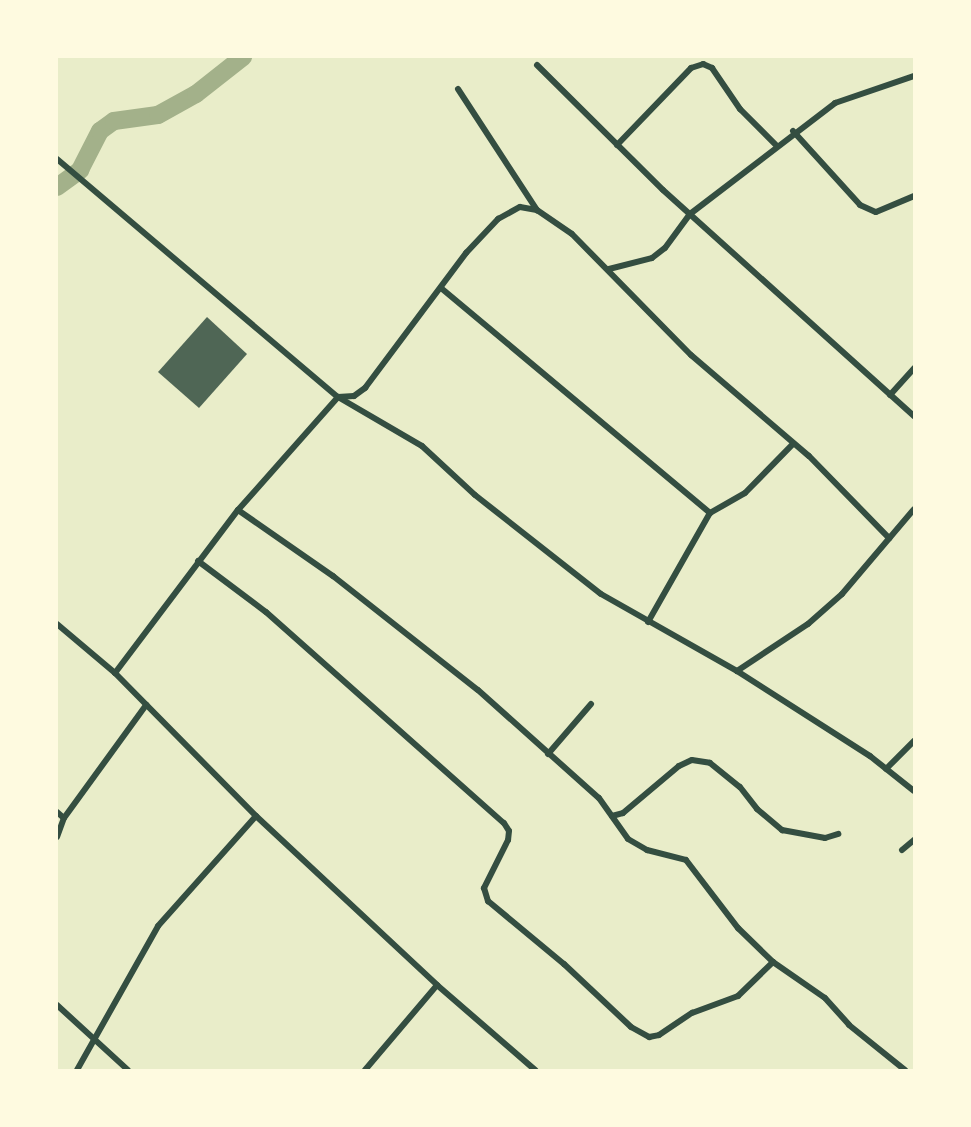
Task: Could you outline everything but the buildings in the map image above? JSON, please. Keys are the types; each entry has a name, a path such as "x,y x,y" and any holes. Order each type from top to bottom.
{"street":[{"path":"617,145 691,68 703,64 708,57"},
{"path":"703,64 712,68 740,109 777,146"},
{"path":"537,65 690,214 914,416"},
{"path":"609,269 652,258 665,248 690,214 793,131 858,92 914,76"},
{"path":"458,89 537,210 572,234 609,269 691,355 793,444 889,538"},
{"path":"793,131 860,205 876,212 914,196"},
{"path":"57,159 338,397 422,446 475,495 601,594 737,671 886,769 914,791"},
{"path":"115,673 238,510 338,397 354,396 365,388 441,288 498,219 520,207 537,210"},
{"path":"441,288 710,513"},
{"path":"890,395 914,368"},
{"path":"648,622 710,513 745,493 793,444"},
{"path":"737,671 808,624 842,594 914,509"},
{"path":"238,510 333,576 478,690 599,798 628,839 638,845 686,860 738,928 773,962 825,998 849,1026 905,1070"},
{"path":"198,561 266,612 504,823 509,831 508,840 484,888 488,901 564,964 631,1027 649,1036 659,1035 692,1013 738,996 773,962"},
{"path":"57,624 115,673 256,816 437,985 535,1070"},
{"path":"548,754 591,704"},
{"path":"57,837 64,818 146,705"},
{"path":"886,769 914,741"},
{"path":"612,816 623,813 679,766 692,759 710,764 740,787 757,809 782,830 825,838 838,834"},
{"path":"57,812 64,818"},
{"path":"77,1070 158,926 256,816"},
{"path":"902,850 914,840"},
{"path":"365,1070 437,985"},
{"path":"57,1005 128,1070"}],"waterway":[{"path":"57,187 80,170 100,131 114,121 158,115 196,94 243,57"}]}
